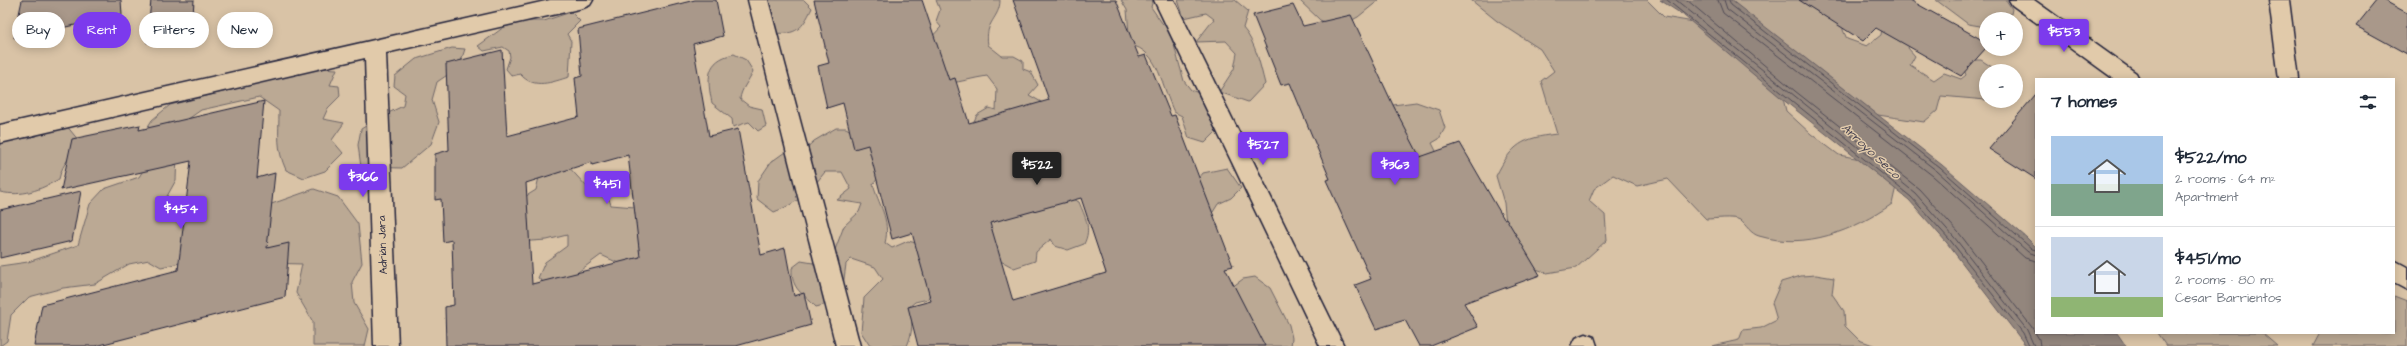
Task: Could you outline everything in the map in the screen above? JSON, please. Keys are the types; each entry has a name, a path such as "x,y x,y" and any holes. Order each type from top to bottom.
{"street":[{"path":"0,134 375,48 546,4 583,0"},
{"path":"758,0 848,346"},
{"path":"1164,0 1332,346"},
{"path":"2019,0 2128,78"},
{"path":"2279,0 2289,78"},
{"name":"Adrián Jara","path":"375,48 386,346"},
{"path":"2395,271 2407,280"}],"shaded area":[{"path":"764,0 804,0 812,8 802,26 798,29 788,33 773,33"},
{"path":"936,0 1000,0 998,12 988,31 988,45 1002,56 1014,56 1023,61 1023,69 1031,72 1038,85 1029,95 1043,103 1066,196 1079,202 1087,223 1088,228 1084,244 1068,250 1055,246 1051,239 1036,252 1035,261 1014,268 1005,263 981,255 998,127 974,121 977,115 989,108 996,110 997,89 987,76 949,83 928,41 941,27 936,21 940,10"},
{"path":"1121,0 1153,0 1151,7 1162,23 1170,31 1184,81 1191,90 1204,95 1205,105 1216,126 1217,131 1205,143 1189,138 1182,116 1174,112 1154,62 1140,48 1130,45 1127,10"},
{"path":"1178,0 1235,0 1248,11 1243,28 1254,47 1265,84 1248,102 1219,92 1234,69 1237,53 1226,41 1196,42 1214,19 1206,13 1184,18"},
{"path":"1299,0 1379,0 1358,17 1337,28 1320,20"},
{"path":"1471,0 1647,0 1664,17 1706,24 1781,90 1786,111 1811,134 1839,155 1866,160 1897,182 1892,204 1877,214 1845,230 1811,239 1794,241 1777,240 1756,235 1737,219 1706,219 1668,179 1637,186 1613,175 1594,189 1589,201 1605,215 1607,240 1576,268 1547,273 1523,264 1508,245 1504,203 1496,176 1507,156 1519,144 1535,138 1557,134 1541,81 1554,71 1540,49 1497,21"},
{"path":"1697,0 1845,0 1843,30 1847,39 1867,46 1881,35 1882,27 1916,28 1908,48 1915,56 1910,65 1934,80 1944,73 1961,79 1966,75 1963,67 1970,60 1981,60 1987,64 1979,64 1979,99 1941,96 1937,111 1924,122 1865,113"},
{"path":"1936,0 2006,0 2012,9 2011,12 1979,12 1979,26 1968,24"},
{"path":"571,12 580,21 567,34 571,41 569,77 550,82 537,83 525,79 520,74 512,76 506,69 510,57 509,51 503,47 484,51 478,46 504,27 526,21 544,21"},
{"path":"452,48 465,49 459,67 437,82 432,100 439,122 431,144 402,168 361,167 358,145 361,129 384,115 403,106 405,94 394,86 395,76 416,59"},
{"path":"734,54 746,60 753,71 740,99 749,106 762,109 766,126 758,131 749,122 733,127 732,119 712,103 709,86 710,72 718,61"},
{"path":"320,68 337,69 330,85 339,86 340,96 328,108 323,119 344,123 332,140 343,153 325,171 304,178 286,170 279,148 279,111 259,97 201,110 174,129 145,131 152,120 170,105"},
{"path":"1416,102 1439,110 1445,128 1439,139 1432,143 1441,161 1428,205 1393,105"},
{"path":"66,125 79,141 65,163 59,179 31,192 16,194 0,192 0,141 10,138 29,138"},
{"path":"836,128 846,128 857,135 874,137 883,173 873,184 885,219 885,243 892,248 908,241 920,244 932,287 928,299 915,302 909,307 912,326 907,346 870,346 861,332 864,298 883,279 875,267 851,259 846,264 842,294 831,303 816,307 799,290 794,281 792,268 801,261 813,263 817,255 833,255 844,226 859,212 862,204 837,200 851,189 842,172 825,172 814,185 796,201 774,212 757,199 758,181 771,162 785,152 801,153 814,141"},
{"path":"157,148 177,153 176,180 166,198 170,214 203,209 263,207 314,189 338,197 358,224 362,263 352,282 354,303 369,329 365,346 313,346 313,322 296,293 302,264 190,261 161,267 149,260 129,264 95,284 63,288 29,297 11,315 7,341 0,346 0,266 28,262 78,245 90,204 104,189 139,177"},
{"path":"566,164 587,187 604,185 611,205 635,207 675,241 627,267 601,255 574,275 549,286 538,278 545,262 567,246 567,235 547,240 516,242 505,209 536,190 540,173"},
{"path":"1227,168 1241,188 1231,198 1218,204 1213,212 1195,221 1195,183 1203,173"},
{"path":"1816,275 1834,278 1832,294 1844,311 1845,326 1859,340 1876,346 1712,346 1739,340 1743,330 1761,328 1777,320 1772,303 1781,282 1801,276"},
{"path":"1255,277 1270,288 1289,325 1292,338 1291,346 1258,346 1232,287 1243,279"},
{"path":"2395,296 2407,301 2407,346 2313,346 2319,334 2395,334"},
{"path":"2158,334 2263,334 2277,346 2166,346"}],"water":[{"name":"Arroyo Seco","path":"1660,0 1731,0 1942,165 2027,238 2035,246 2035,334 2118,334 2126,346 2026,346 1947,243 1909,200 1786,102 1683,15"}],"building":[{"path":"22,0 121,0 122,12 73,12 73,25 65,27 65,12 19,12"},
{"path":"151,0 194,0 193,12 150,12"},
{"path":"695,0 716,0 723,36 693,44 709,136 738,129 761,255 785,248 794,296 804,293 811,325 736,346 446,346 445,307 454,305 452,240 443,242 441,199 435,200 435,154 449,150 446,64 502,50 507,136 579,117 575,78 582,76 578,29","holes":["628,155 640,257 532,284 526,183 592,162 592,165"]},
{"path":"814,0 922,0 949,80 955,78 969,123 1049,100 1013,0 1116,0 1139,57 1146,55 1171,116 1175,115 1233,266 1225,268 1265,346 918,346 908,307 931,301 912,233 892,239 868,145 854,149 843,103 827,108 818,66 829,63","holes":["1081,198 1106,273 1013,301 990,223"]},
{"path":"1799,0 1910,0 1979,38 1979,56 1961,76 1876,28 1863,41"},
{"path":"2377,0 2383,0 2407,13 2407,54 2356,26"},
{"path":"1293,5 1303,26 1351,15 1393,105 1420,157 1460,143 1504,219 1506,218 1540,275 1464,303 1478,327 1431,346 1419,346 1405,320 1376,329 1355,285 1371,279 1326,180 1330,179 1290,83 1281,85 1253,15"},
{"path":"2035,95 2035,178 1989,149"},
{"path":"264,101 257,178 275,173 267,248 289,243 285,297 96,346 34,346 42,305 178,270 191,161 61,190 72,139 140,125 139,130"},
{"path":"81,191 72,241 0,258 0,210"}]}
